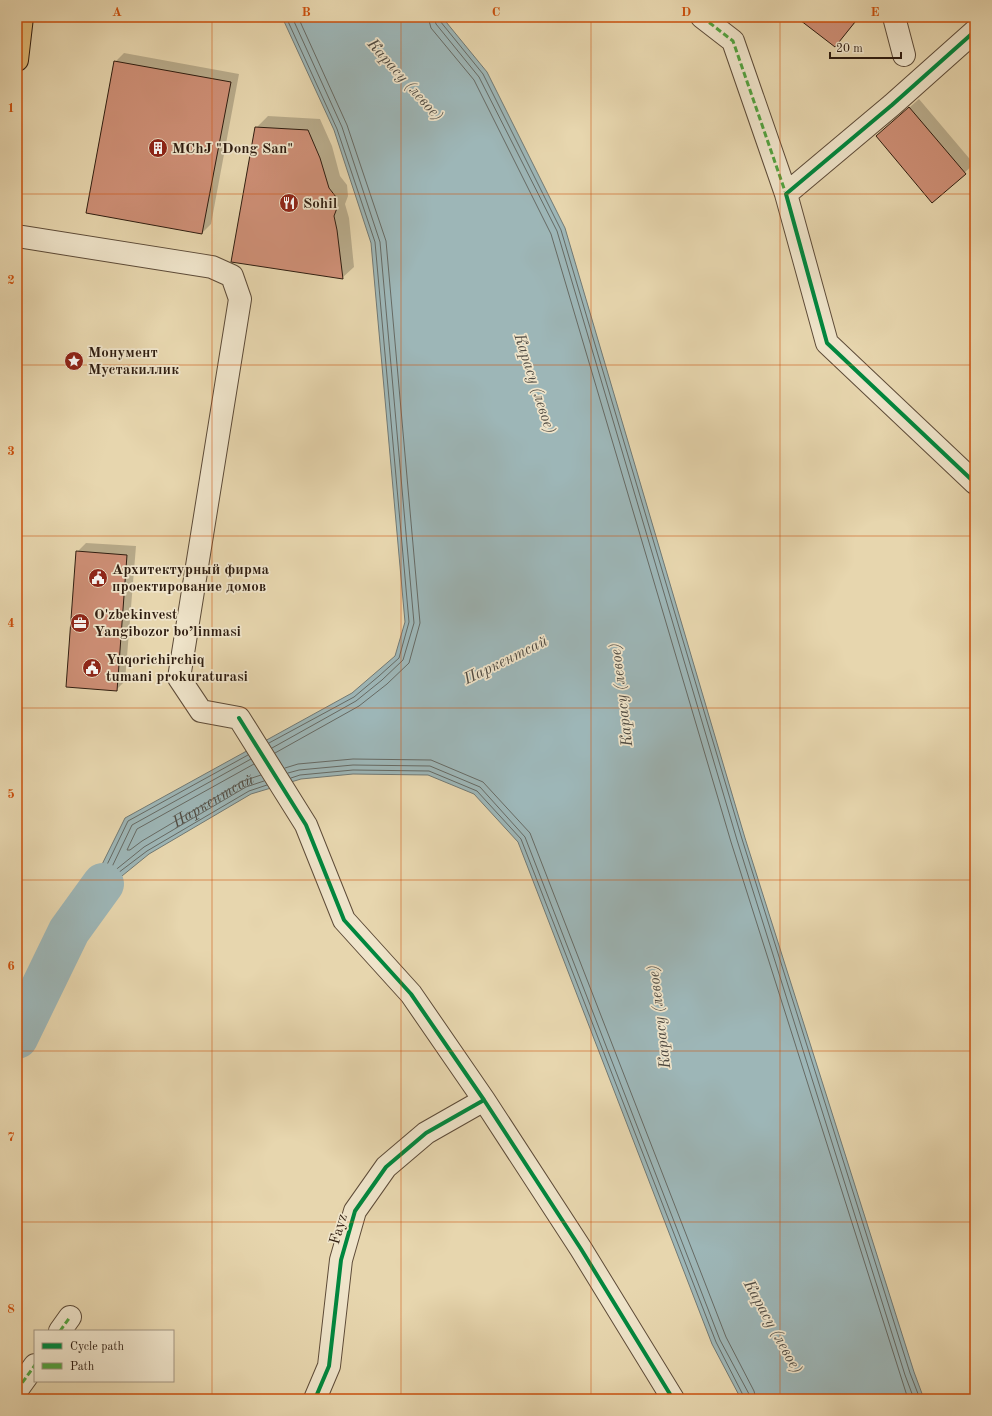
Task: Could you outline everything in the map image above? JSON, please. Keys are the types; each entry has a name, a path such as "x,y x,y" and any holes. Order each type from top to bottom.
{"main road":[{"path":"17,60 22,17"}],"street":[{"path":"702,17 733,41 786,194 826,343 975,483"},
{"path":"894,17 904,56"},
{"path":"786,194 892,105 975,31"},
{"path":"17,236 212,267 232,276 240,299 179,678 201,711 239,718 306,825 344,920 411,994 484,1100 576,1243 673,1399"},
{"name":"Fayz","path":"315,1399 329,1366 342,1260 355,1211 386,1167 426,1133 484,1100"},
{"path":"17,1390 34,1366"}],"water":[{"name":"Карасу (левое)","path":"282,17 442,17 487,72 565,228 745,838 914,1372 924,1399 741,1399 712,1344 518,842 474,794 428,775 353,774 301,779 251,794 149,854 117,880 69,931 125,818 352,693 395,656 405,622 371,243 334,130"}],"building":[{"path":"796,17 859,17 835,47"},
{"name":"MChJ \"Dong San\"","path":"114,61 231,82 202,234 86,213"},
{"path":"909,107 966,174 932,203 876,136"},
{"name":"Sohil","path":"255,127 308,130 320,158 329,188 336,197 337,208 334,216 343,279 231,262"},
{"path":"76,551 127,555 117,691 66,687"}],"waterway":[{"name":"Паркентсай","path":"17,1038 69,931 103,884"}],"marked path":[{"path":"702,17 733,41 787,197"},
{"path":"61,1330 70,1317"},
{"path":"17,1390 34,1366"}],"cycle path":[{"path":"975,31 892,105 786,194 827,343 975,483"},
{"path":"239,718 306,825 344,920 411,994 484,1100 581,1249 673,1399"},
{"path":"315,1399 329,1366 341,1260 355,1211 386,1167 426,1133 484,1100"}],"place":[{"name":"MChJ \"Dong San\"","path":"158,148"},
{"name":"Sohil","path":"289,203"},
{"name":"Монумент Мустакиллик","path":"74,361"},
{"name":"Архитектурный фирма проектирование домов","path":"98,578"},
{"name":"O'zbekinvest Yangibozor bo’linmasi","path":"80,623"},
{"name":"Yuqorichirchiq tumani prokuraturasi","path":"92,668"}]}
